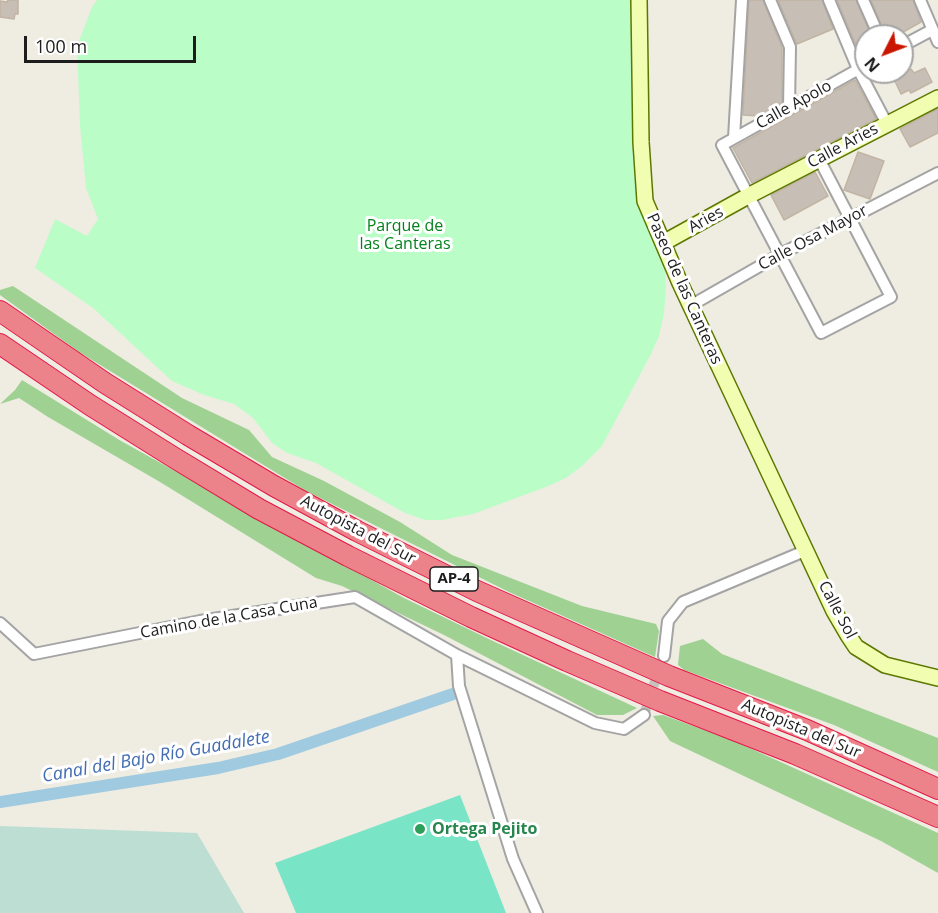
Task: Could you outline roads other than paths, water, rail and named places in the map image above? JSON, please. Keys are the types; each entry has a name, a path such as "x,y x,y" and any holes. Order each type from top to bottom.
{"highway":[{"name":"Autopista del Sur","path":"0,311 105,383 188,435 274,486 357,531 477,591 552,625 669,676 807,730 938,789"},
{"name":"Autopista del Sur","path":"0,344 90,405 173,457 259,508 348,556 471,617 567,661 660,701 795,754 938,817"}],"street":[{"name":"Paseo de las Canteras","path":"639,0 645,201 690,306 795,526"},
{"path":"734,138 742,0"},
{"path":"770,0 790,46 789,108"},
{"path":"829,0 854,51"},
{"path":"863,0 874,24"},
{"path":"920,0 938,42"},
{"path":"914,40 933,30"},
{"name":"Calle Apolo","path":"748,196 722,145 854,71"},
{"path":"869,84 886,124"},
{"name":"Calle Aries","path":"748,196 938,98"},
{"path":"748,196 821,333 891,297 819,159"},
{"name":"Calle Osa Mayor","path":"690,306 779,255 938,173"},
{"name":"Aries","path":"663,243 748,196"},
{"name":"Calle Sol","path":"795,526 834,611 856,647 885,665 938,678"},
{"path":"664,656 668,621 683,602 807,550"},
{"name":"Camino de la Casa Cuna","path":"0,623 34,654 200,621 355,597 457,655 595,723 624,729 644,715"},
{"path":"457,655 459,686 513,860 537,913"}],"waterway":[{"name":"Canal del Bajo Río Guadalete","path":"0,802 218,768 278,754 453,694"}],"tunnel":[{"path":"644,715 659,669"}],"place":[{"name":"Ortega Pejito","path":"420,829"}],"park label":[{"name":"Parque de las Canteras","path":"405,235"}]}
